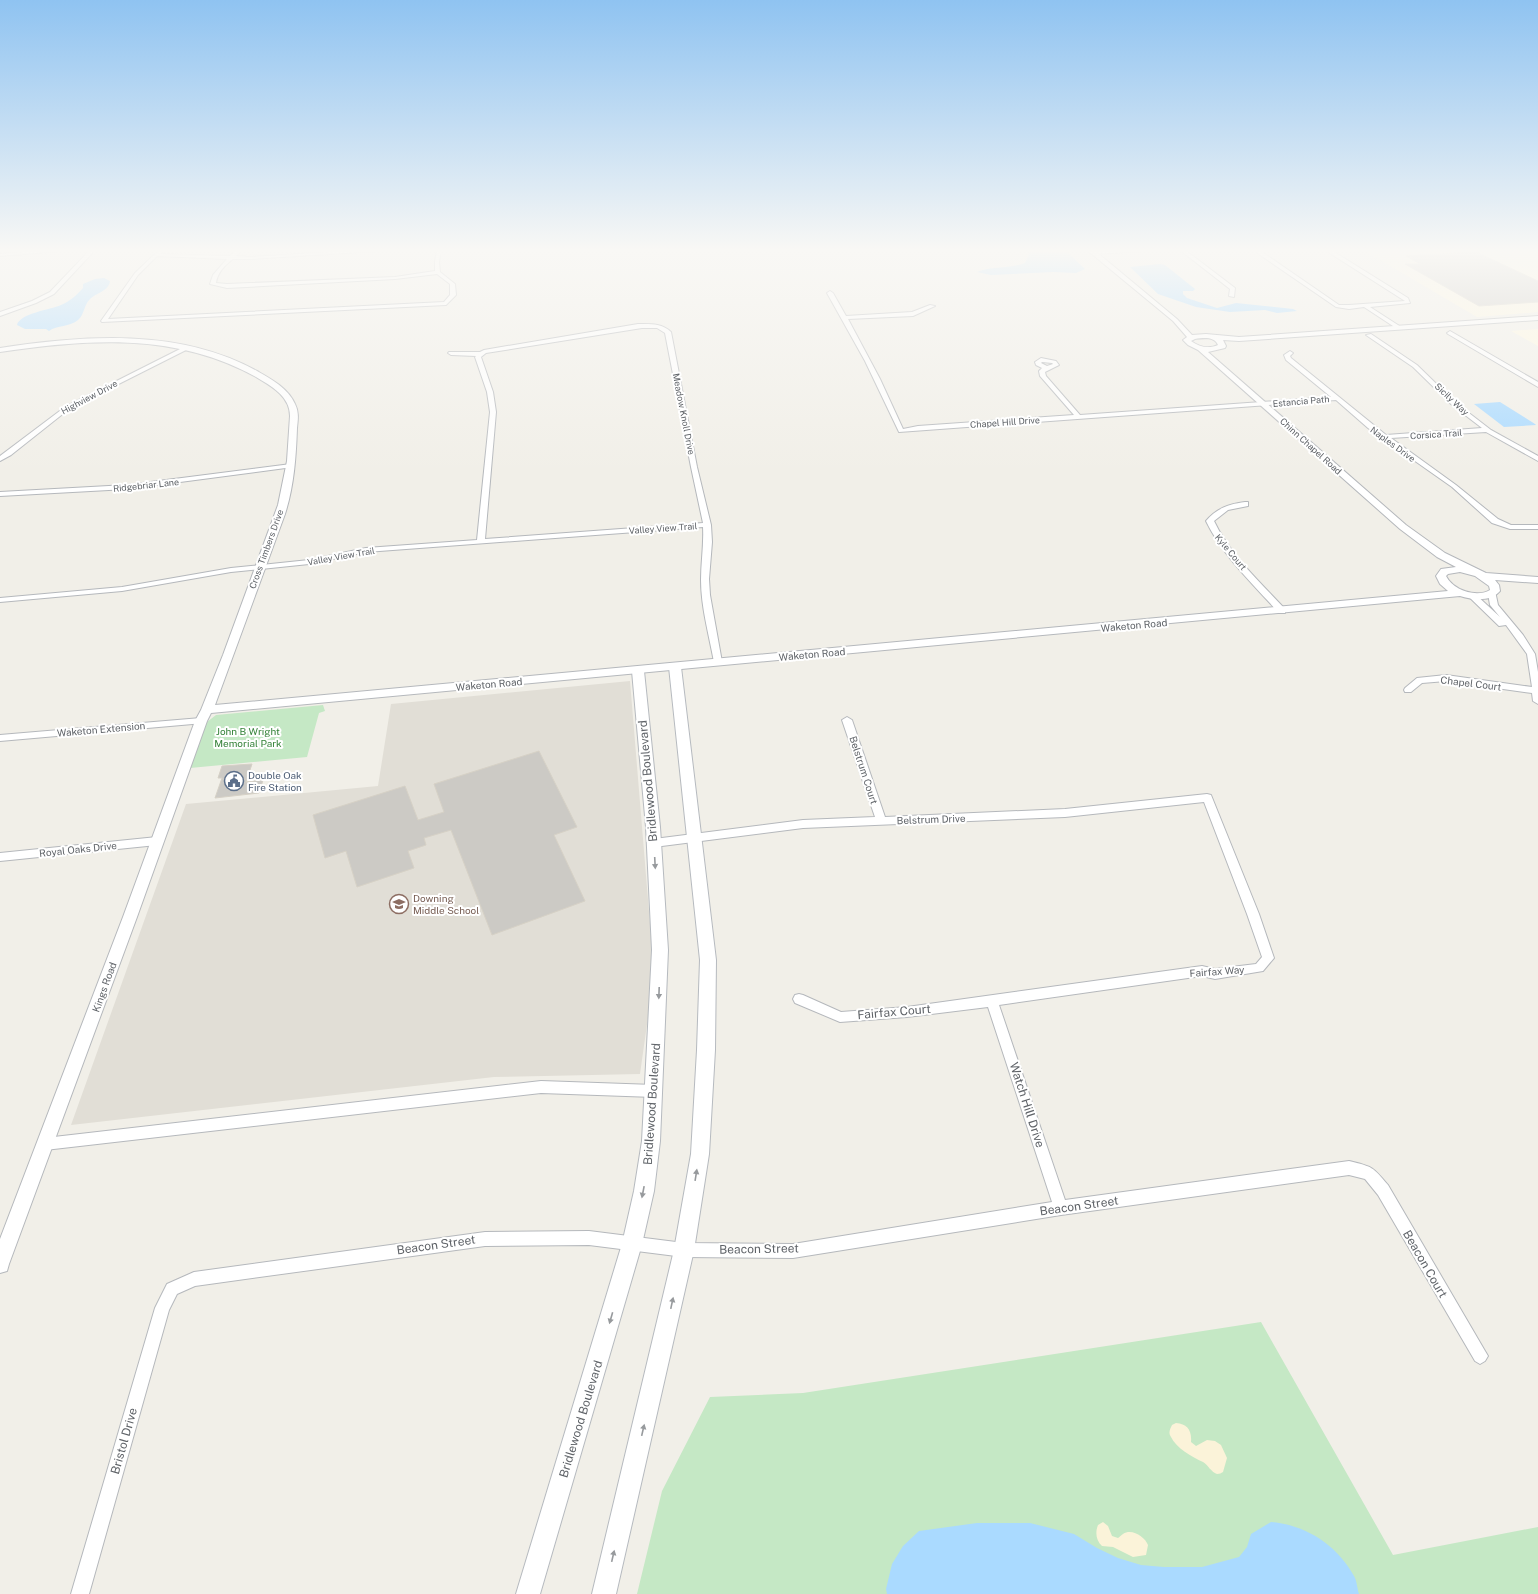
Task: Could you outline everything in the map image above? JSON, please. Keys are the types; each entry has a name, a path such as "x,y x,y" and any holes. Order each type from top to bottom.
{"main road":[{"path":"604,1594 684,1250 700,1154 706,1050 708,960 675,667"},
{"name":"Bridlewood Boulevard","path":"528,1594 632,1244 644,1192 651,1142 660,950 654,843 638,671"}],"street":[{"name":"Chapel Hill Drive","path":"848,324 902,431 918,428 1078,416 1264,404"},
{"path":"1179,324 1190,337 1201,336 1239,340 1444,324"},
{"path":"1182,324 1201,336"},
{"path":"1393,324 1398,328"},
{"path":"1201,349 1219,346 1517,324"},
{"name":"Meadow Knoll Drive","path":"451,353 480,354 484,352 638,326 653,325 667,330 707,525 708,542 705,579 706,595 718,662"},
{"path":"1450,333 1538,385"},
{"name":"Sicily Way","path":"1369,335 1415,366 1454,404 1488,430 1538,459"},
{"name":"Chinn Chapel Road","path":"1190,337 1187,340 1188,342 1201,349 1220,365 1403,527 1437,562 1443,578"},
{"path":"1216,338 1219,346"},
{"name":"Cross Timbers Drive","path":"0,350 29,345 99,341 136,342 186,348 227,359 242,365 278,388 288,397 294,410 291,466 280,513 204,715"},
{"path":"1219,346 1213,352 1220,365"},
{"name":"Highview Drive","path":"0,459 14,450 53,417 67,408 186,348"},
{"name":"Naples Drive","path":"1290,353 1287,355 1288,358 1384,438 1454,486 1495,521 1510,527 1538,527"},
{"path":"480,354 478,357 490,392 492,412 481,542"},
{"path":"1046,368 1042,371 1043,376 1078,416"},
{"name":"Estancia Path","path":"1264,404 1337,398"},
{"name":"Corsica Trail","path":"1384,438 1488,430"},
{"name":"Ridgebriar Lane","path":"0,494 127,487 291,466"},
{"name":"Kyle Court","path":"1245,504 1227,506 1210,520 1214,531 1234,557 1282,611"},
{"name":"Valley View Trail","path":"0,600 122,589 232,570 309,562 366,550 707,525"},
{"name":"Chinn Chapel Road","path":"1403,527 1441,555 1472,571"},
{"path":"1520,637 1467,594 1452,589 1443,578 1454,569 1472,571 1483,575 1506,579 1538,580"},
{"path":"1483,575 1491,581 1494,591 1494,605 1520,637 1531,654 1537,696"},
{"name":"Waketon Road","path":"1416,598 1434,589 1443,578"},
{"path":"1494,591 1518,585 1538,584"},
{"name":"Waketon Road","path":"204,715 718,662 1416,598 1467,594 1483,596 1494,591"},
{"name":"Chapel Court","path":"1408,690 1420,680 1446,678 1537,696"},
{"name":"Waketon Extension","path":"0,738 204,715"},
{"name":"Kings Road","path":"0,1264 130,918 204,715"},
{"name":"Belstrum Court","path":"848,720 881,821"},
{"name":"Belstrum Drive","path":"654,843 803,824 1009,817 1065,813 1207,798"},
{"name":"Fairfax Way","path":"992,1001 1202,971 1215,974 1259,968 1268,958 1253,914 1207,798"},
{"name":"Royal Oaks Drive","path":"0,857 157,841"},
{"name":"Fairfax Court","path":"799,999 840,1017 907,1012 992,1001"},
{"name":"Watch Hill Drive","path":"992,1001 1061,1208"},
{"path":"45,1144 541,1087 654,1091"},
{"name":"Beacon Street","path":"172,1289 194,1279 485,1239 589,1238 684,1250 793,1251 1061,1208 1334,1170 1350,1168 1369,1173"},
{"name":"Beacon Court","path":"1369,1173 1383,1190 1480,1356"},
{"name":"Bristol Drive","path":"80,1594 162,1308 172,1289"}],"shaded area":[{"path":"1538,329 1538,346 1511,331 1522,330"},
{"name":"Downing Middle School","path":"630,681 651,936 651,996 640,1074 494,1077 71,1125 186,804 378,786 391,704"}],"green space":[{"name":"John B Wright Memorial Park","path":"323,705 325,711 319,713 307,757 190,768 207,722 216,715"},
{"path":"1261,1322 1393,1555 1538,1527 1538,1594 637,1594 662,1491 710,1397 803,1393"}],"sand":[{"path":"1176,1423 1188,1428 1191,1434 1191,1442 1196,1446 1207,1440 1215,1441 1221,1445 1227,1458 1223,1472 1218,1474 1215,1473 1205,1463 1189,1455 1173,1441 1169,1432 1172,1425"},
{"path":"1103,1522 1108,1526 1112,1536 1118,1538 1127,1532 1130,1532 1141,1536 1148,1545 1146,1555 1133,1557 1113,1547 1102,1546 1098,1542 1096,1533 1098,1525"}],"water":[{"path":"69,324 49,331 46,329 25,329 17,325"},
{"path":"1500,402 1536,425 1504,427 1474,404"},
{"path":"1271,1522 1296,1527 1319,1538 1329,1546 1339,1555 1354,1576 1359,1594 887,1594 886,1589 892,1564 903,1546 919,1531 977,1523 1030,1523 1074,1534 1097,1548 1118,1558 1141,1565 1164,1567 1202,1567 1239,1557 1247,1547 1251,1534"}],"building":[{"name":"Downing Middle School","path":"539,751 577,827 554,835 585,901 492,935 451,830 424,838 426,845 408,851 414,868 357,887 346,851 325,858 313,815 405,786 418,820 444,812 434,784"},
{"name":"Double Oak Fire Station","path":"252,764 246,782 263,780 259,793 215,798 222,778 218,778 222,766"}],"place":[{"name":"Double Oak Fire Station","path":"234,781"},
{"name":"Downing Middle School","path":"399,904"}]}
